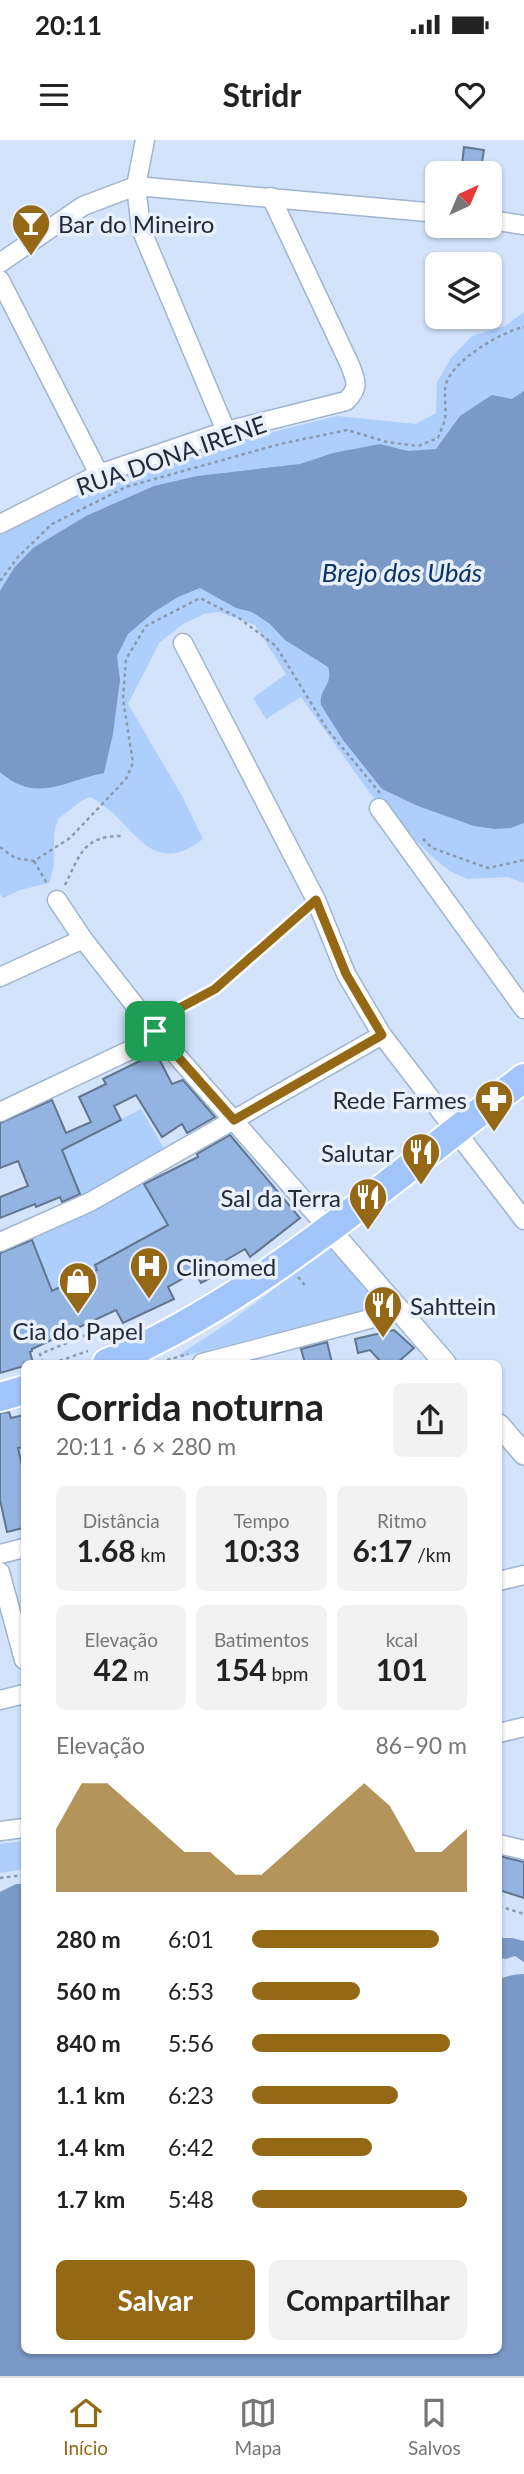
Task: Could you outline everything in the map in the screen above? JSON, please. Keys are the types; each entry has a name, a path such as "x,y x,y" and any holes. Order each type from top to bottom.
{"main road":[{"path":"113,1360 182,1326 222,1302 328,1228 524,1078"},
{"path":"0,1396 21,1391"}],"street":[{"path":"145,140 136,186 141,229 226,431"},
{"path":"0,263 83,206 136,186 425,212"},
{"name":"RUA DONA IRENE","path":"0,524 99,474 226,431 346,401 354,394 357,384 271,197"},
{"path":"502,222 524,225"},
{"path":"0,280 99,474"},
{"path":"183,643 316,900 346,974 382,1035 524,1220"},
{"path":"379,808 524,1009"},
{"path":"57,900 83,939 155,1031 442,1360"},
{"path":"0,977 83,939"},
{"path":"0,1112 145,1044 155,1031"},
{"path":"0,1242 90,1202 382,1035"},
{"path":"198,1358 241,1358 400,1311"},
{"path":"502,1431 524,1454"},
{"path":"0,1554 21,1549"},
{"path":"0,1572 21,1649"},
{"path":"502,1580 524,1575"},
{"path":"0,1700 21,1695"},
{"path":"502,1732 524,1727"},
{"path":"0,1831 21,1828"},
{"path":"502,1845 524,1850"}],"lane":[{"path":"155,1031 176,1010 215,989 316,900"}],"path":[{"path":"0,581 18,557 52,524 126,487 280,444 346,430 387,442 418,446 438,438 445,419 446,384 458,367 481,346 514,329 524,327"},
{"path":"57,900 83,849 103,836 121,836"},
{"path":"34,861 57,900"},
{"path":"294,1271 307,1288"},
{"path":"42,1360 40,1354 96,1331"},
{"path":"162,1360 198,1358"},
{"path":"0,1878 21,1875"},
{"path":"502,1907 524,1914"}],"shaded area":[{"name":"Brejo dos Ubás","path":"524,312 524,883 508,877 467,879 450,871 435,859 378,804 301,697 266,719 253,698 286,674 255,625 219,612 204,614 183,624 159,643 128,704 182,796 203,839 184,850 168,854 154,850 90,797 58,819 54,833 54,866 49,883 20,890 3,898 0,894 0,525 112,473 337,416 416,424 436,413 437,382 451,358 472,336 505,326"},
{"path":"141,1109 166,1152 81,1196 62,1150"},
{"path":"142,1180 168,1224 95,1264 101,1280 81,1290 76,1280 52,1291 31,1239"},
{"path":"332,1246 380,1300 375,1307 181,1357 179,1355 231,1321"},
{"path":"21,1841 21,1870 0,1873 0,1844"}],"water":[{"name":"Brejo dos Ubás","path":"524,391 524,823 511,828 495,829 474,826 418,806 382,789 343,740 321,705 329,678 328,667 285,640 270,624 252,612 236,608 200,588 178,597 154,612 128,634 117,656 120,680 113,734 104,773 50,788 38,788 13,782 0,772 0,591 14,568 33,548 86,516 154,486 197,476 300,464 333,453 380,444 408,451 436,449 460,416 492,395 512,399"},
{"path":"21,1884 21,2354 502,2354 502,1978 524,1974 524,2376 0,2376 0,1892"},
{"path":"502,1938 524,1941 524,1962 515,1956 502,1958"}],"building":[{"path":"464,147 484,150 482,161 462,161"},
{"path":"156,1053 172,1084 183,1080 215,1117 187,1133 182,1124 162,1137 136,1095 114,1106 121,1120 62,1150 80,1194 62,1202 60,1197 36,1207 35,1204 0,1218 0,1197 28,1186 18,1161 0,1168 0,1123 52,1100 66,1133 91,1122 79,1097 106,1084 103,1079"},
{"path":"230,1135 300,1218 250,1257 245,1249 221,1263 225,1270 201,1283 195,1272 168,1287 174,1299 123,1323 116,1310 32,1349 32,1360 21,1360 21,1367 0,1373 0,1253 32,1240 52,1291 97,1270 95,1265 168,1225 144,1184 198,1157 197,1154"},
{"path":"394,1330 414,1348 400,1360 379,1360 370,1350 358,1353 355,1339"},
{"path":"327,1342 331,1360 304,1360 301,1349"},
{"path":"9,1412 11,1418 21,1416 21,1448 18,1448 21,1461 21,1528 7,1532 0,1500 0,1413"},
{"path":"502,1857 524,1862 524,1898 502,1891"}],"place":[{"name":"Bar do Mineiro","path":"31,257"},
{"name":"Rede Farmes","path":"494,1133"},
{"name":"Salutar","path":"421,1186"},
{"name":"Sal da Terra","path":"368,1231"},
{"name":"Clinomed","path":"149,1300"},
{"name":"Cia do Papel","path":"78,1315"},
{"name":"Sahttein","path":"383,1339"}],"route":[{"path":"316,900 346,974 382,1035 234,1120 155,1031 176,1010 215,989 316,900"}]}
